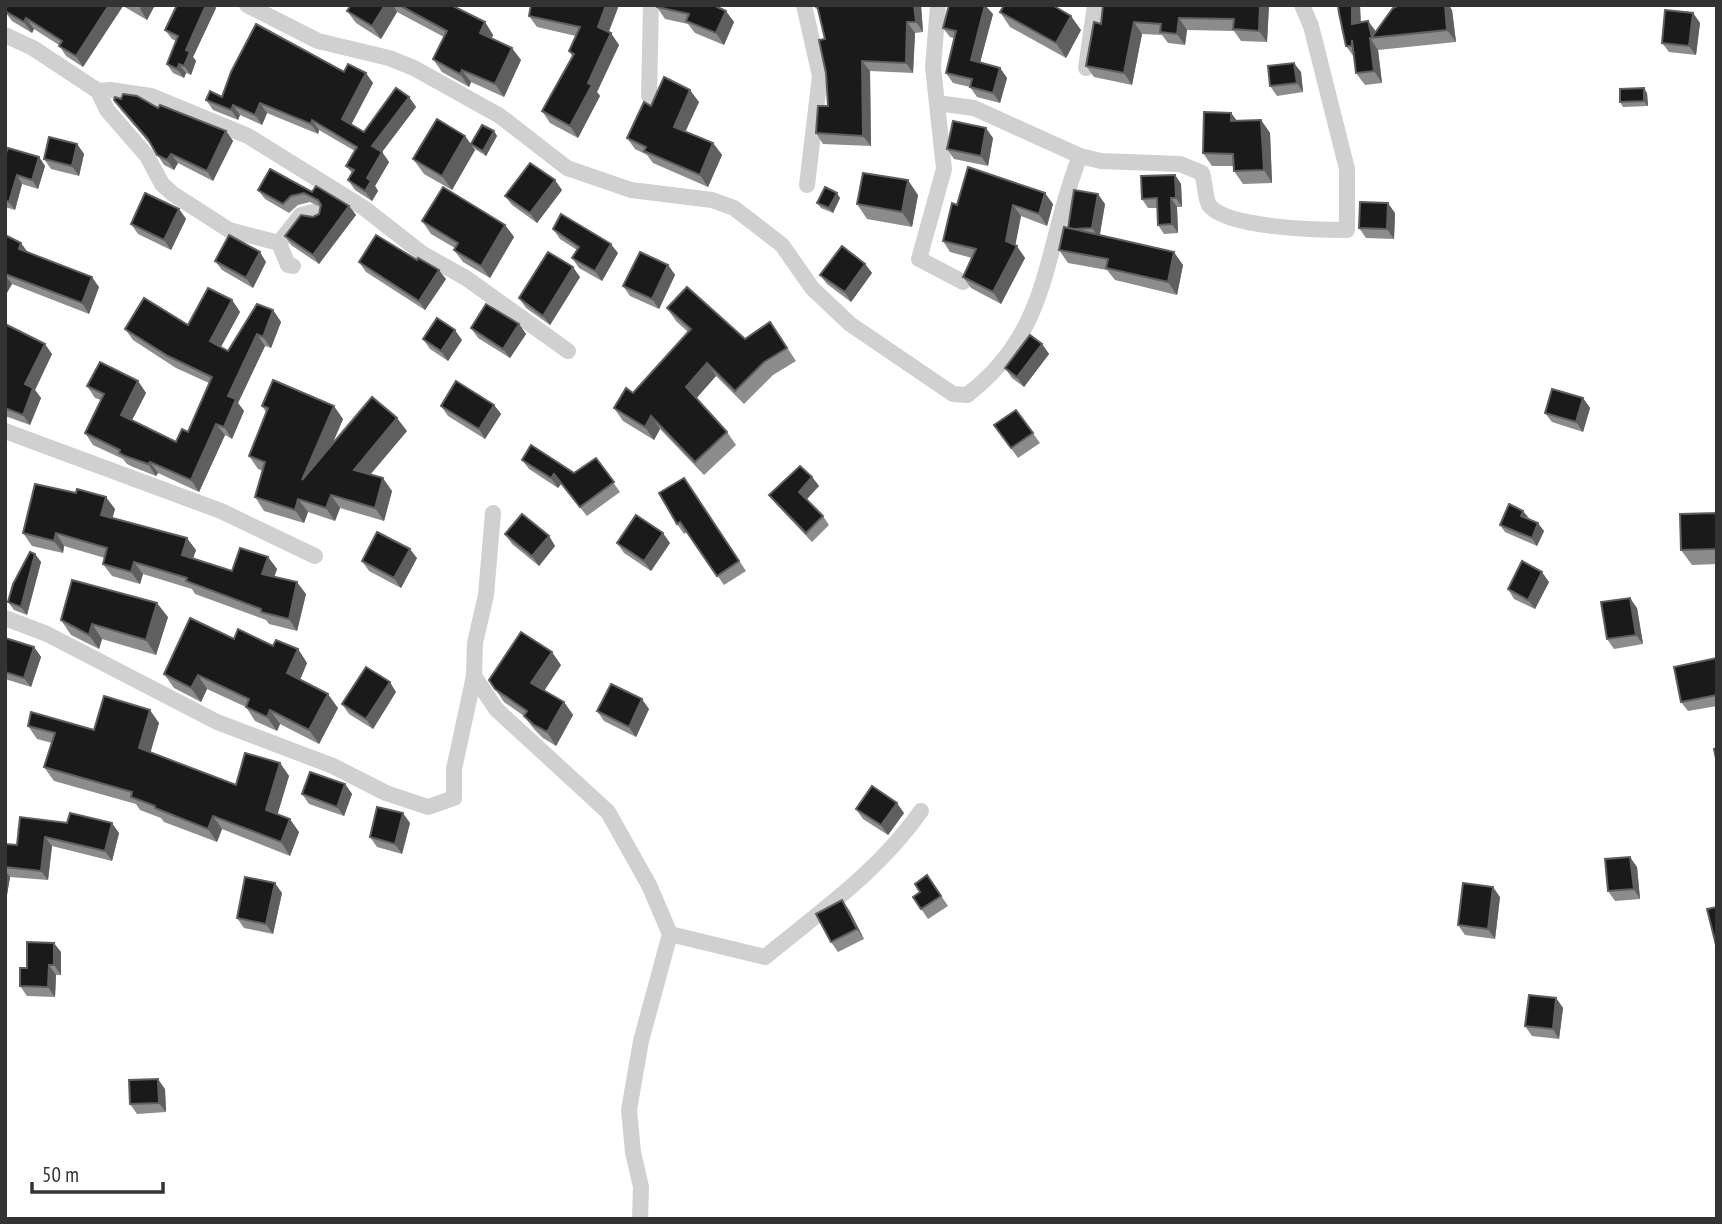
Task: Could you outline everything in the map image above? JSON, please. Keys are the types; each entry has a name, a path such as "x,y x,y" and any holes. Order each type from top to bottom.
{"street":[{"path":"247,5 318,41 389,58 414,68 500,116 567,168 631,190 712,200 734,208 782,245 812,288 849,324 953,394 967,395 1005,362 1032,314 1050,265 1080,156"},
{"path":"649,96 651,5"},
{"path":"804,5 820,76 807,185"},
{"path":"937,5 933,67 944,169 919,259 962,282"},
{"path":"1086,68 1095,5"},
{"path":"937,103 974,108 1080,156 1101,161 1180,164 1202,173 1208,203 1224,217 1309,230 1347,230 1347,169 1311,26 1303,5"},
{"path":"5,35 33,48 98,92 107,110 147,156 162,184 173,194 229,230 279,243"},
{"path":"98,92 110,90 151,96 257,141 364,208 424,254 466,278 568,351"},
{"path":"279,243 301,215 313,212 317,216"},
{"path":"279,243 288,265 293,266"},
{"path":"5,430 221,511 315,556"},
{"path":"5,618 47,634 217,722 332,766 386,793 428,807 454,798 454,769 474,676 475,643 486,595 493,513"},
{"path":"474,676 496,709 608,812 649,885 670,934 641,1041 629,1110 633,1152 641,1187 640,1219"},
{"path":"670,934 765,957 842,897 905,834 921,811"}],"building":[{"path":"7,5 109,5 76,56 59,46 62,41 26,18 24,22 5,11"},
{"path":"177,5 206,5 186,50 190,52 184,66 179,64 177,69 167,64 178,36 165,30"},
{"path":"351,5 385,5 372,26 347,11"},
{"path":"399,5 451,5 485,22 480,33 512,48 495,84 462,70 460,74 433,59 447,31"},
{"path":"531,5 606,5 598,27 611,33 588,83 592,85 570,126 542,111 574,54 569,51 580,27 529,16"},
{"path":"657,5 713,5 726,11 716,33 686,21 689,14"},
{"path":"817,5 914,5 916,22 907,22 906,63 862,61 863,136 816,133 818,106 828,106 826,73 819,40 825,39"},
{"path":"949,5 985,5 971,60 1000,68 993,93 970,87 972,79 946,73 956,31 943,28"},
{"path":"1004,5 1052,5 1071,16 1056,43 1000,12"},
{"path":"1103,5 1260,5 1259,31 1233,29 1234,19 1179,18 1177,34 1160,32 1161,24 1134,22 1124,73 1086,66 1094,22 1101,24"},
{"path":"1338,5 1352,5 1352,24 1368,21 1372,37 1393,8 1400,5 1445,5 1447,30 1370,38 1374,71 1356,73 1352,40 1352,46 1346,46"},
{"path":"1665,10 1693,13 1689,46 1662,43"},
{"path":"256,24 344,72 348,64 366,73 342,119 364,132 396,88 409,97 372,146 382,152 367,178 371,181 365,191 348,180 354,170 346,166 357,147 312,120 311,124 260,103 255,115 233,105 231,110 206,100 210,91 222,97 231,72"},
{"path":"1294,63 1297,83 1270,86 1268,66"},
{"path":"664,77 690,90 674,127 713,143 700,175 644,151 646,147 627,138 644,102 651,106"},
{"path":"1644,88 1644,101 1620,102 1620,89"},
{"path":"123,94 137,96 158,108 160,105 226,131 207,171 171,154 167,160 157,155 148,139 114,100 115,97 121,99"},
{"path":"1204,112 1231,113 1231,121 1261,120 1264,170 1234,171 1233,154 1203,153"},
{"path":"437,119 465,136 442,176 413,159"},
{"path":"953,121 986,128 981,156 947,149"},
{"path":"482,125 494,131 483,151 471,144"},
{"path":"49,137 77,144 72,166 44,159"},
{"path":"8,148 39,157 32,180 17,175 9,202 5,200 5,156"},
{"path":"530,163 555,180 530,213 505,196"},
{"path":"968,167 1045,193 1039,214 1013,205 1006,241 1017,246 993,292 963,277 976,249 943,241 952,203 957,205"},
{"path":"270,169 312,192 316,186 349,206 313,255 285,236 301,215 313,217 319,214 321,205 318,200 304,193 291,196 283,204 258,190"},
{"path":"863,173 908,180 902,212 857,204"},
{"path":"1175,175 1176,198 1171,198 1172,224 1158,225 1157,198 1142,199 1141,176"},
{"path":"443,187 505,225 481,266 454,250 458,243 422,221"},
{"path":"825,187 837,193 829,208 817,203"},
{"path":"1074,190 1098,194 1092,228 1068,228"},
{"path":"145,193 179,209 164,240 131,224"},
{"path":"1360,202 1388,203 1387,229 1359,228"},
{"path":"561,214 611,244 595,271 572,258 579,247 553,229"},
{"path":"1064,227 1174,252 1168,282 1106,268 1108,259 1059,250"},
{"path":"5,235 21,243 19,249 92,277 82,303 5,274"},
{"path":"229,235 260,252 246,278 215,261"},
{"path":"376,235 439,270 419,301 359,262"},
{"path":"842,246 865,264 845,292 820,275"},
{"path":"548,252 573,267 543,316 519,298"},
{"path":"640,252 668,265 652,299 623,286"},
{"path":"687,287 745,339 770,322 787,348 764,362 735,391 707,363 686,387 727,432 695,462 651,416 645,427 614,408 626,388 633,393 691,329 667,308"},
{"path":"208,288 232,300 210,341 228,351 257,304 273,310 263,337 257,334 228,396 236,399 224,427 216,424 191,480 150,462 148,464 125,456 119,453 120,450 85,433 104,394 87,386 100,362 138,381 121,415 176,442 182,429 188,432 212,377 168,356 125,329 144,298 188,325"},
{"path":"486,304 519,324 503,349 471,328"},
{"path":"437,318 455,330 441,351 423,339"},
{"path":"5,324 45,344 25,384 33,388 23,415 5,408"},
{"path":"1030,335 1042,344 1017,377 1005,368"},
{"path":"273,380 334,406 302,480 372,397 397,418 354,470 383,478 375,508 331,495 326,508 298,499 295,510 255,497 265,462 249,456 268,408 262,406"},
{"path":"456,381 494,405 479,429 441,406"},
{"path":"1552,389 1583,398 1576,422 1545,413"},
{"path":"1016,410 1033,433 1011,448 994,425"},
{"path":"531,445 574,473 596,458 614,482 580,507 554,474 551,478 522,460"},
{"path":"800,466 812,477 799,492 823,516 806,533 769,495"},
{"path":"684,478 739,561 717,576 680,522 677,524 659,493"},
{"path":"35,484 76,493 77,489 106,497 101,515 187,538 182,555 232,571 240,548 268,557 262,574 297,582 289,619 261,612 261,609 186,581 187,578 134,562 131,572 103,564 107,548 56,533 54,541 23,533"},
{"path":"1509,504 1523,511 1521,516 1538,523 1532,538 1500,525"},
{"path":"1717,513 1717,549 1681,550 1680,514"},
{"path":"522,514 549,536 532,556 505,534"},
{"path":"636,515 663,533 644,561 617,543"},
{"path":"377,532 410,549 394,578 362,561"},
{"path":"30,552 35,554 21,607 8,602 13,584"},
{"path":"1522,561 1542,572 1528,600 1508,589"},
{"path":"72,580 157,603 146,640 92,624 89,635 61,620"},
{"path":"1630,598 1636,635 1607,639 1601,602"},
{"path":"190,618 234,639 238,629 273,646 276,640 298,649 287,673 328,694 309,730 270,710 267,717 246,707 249,699 198,675 191,688 164,674"},
{"path":"521,632 552,652 531,683 564,702 547,732 534,725 524,716 527,711 495,689 489,680"},
{"path":"5,638 34,647 24,678 5,672"},
{"path":"1717,658 1717,695 1681,702 1674,667"},
{"path":"366,667 390,682 366,719 342,704"},
{"path":"611,684 642,699 629,727 597,711"},
{"path":"104,696 150,710 139,748 236,785 245,753 280,763 266,810 290,819 281,842 213,816 208,829 131,797 132,792 44,767 55,733 28,726 31,712 94,730"},
{"path":"310,772 345,784 337,807 302,794"},
{"path":"872,786 897,803 881,825 856,809"},
{"path":"377,807 403,813 395,844 370,837"},
{"path":"70,813 112,823 105,851 45,837 41,871 5,867 5,844 17,845 20,817 67,823"},
{"path":"1630,857 1634,889 1608,891 1605,859"},
{"path":"927,875 941,896 921,909 913,897 920,892 915,884"},
{"path":"245,877 275,883 266,924 237,918"},
{"path":"1463,883 1493,887 1488,929 1458,925"},
{"path":"842,900 857,929 831,942 816,914"},
{"path":"1717,907 1717,949 1707,909"},
{"path":"27,942 54,943 54,965 49,965 48,987 20,986 20,968 27,968"},
{"path":"1529,995 1556,998 1553,1029 1525,1026"},
{"path":"158,1079 159,1103 130,1104 129,1080"}]}
